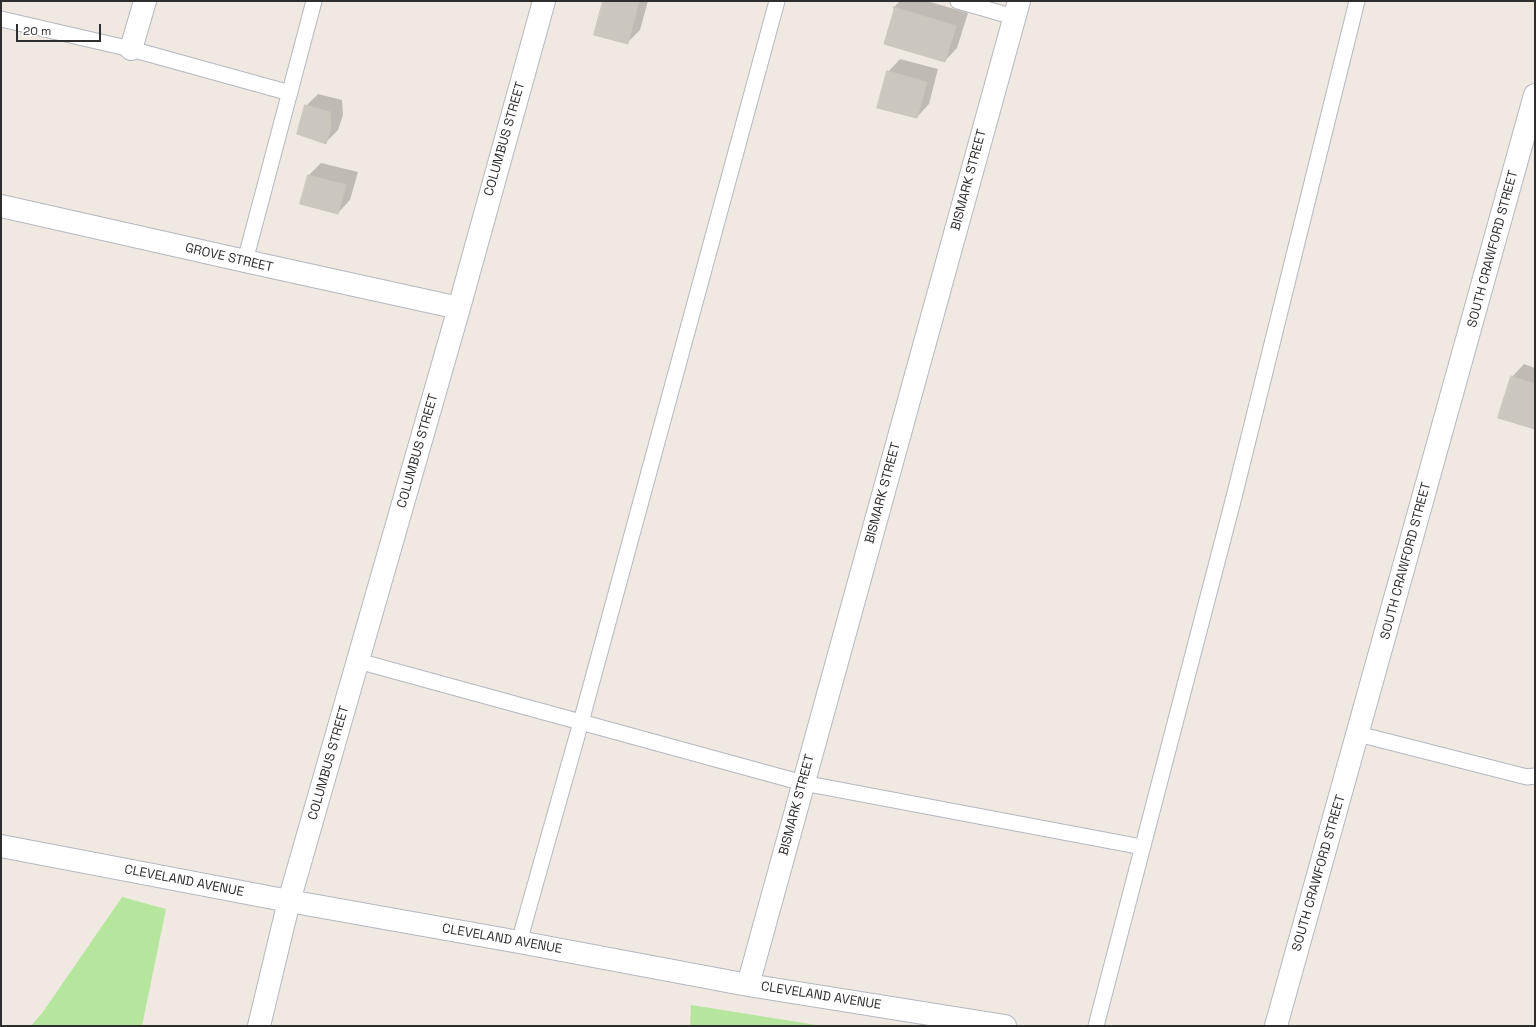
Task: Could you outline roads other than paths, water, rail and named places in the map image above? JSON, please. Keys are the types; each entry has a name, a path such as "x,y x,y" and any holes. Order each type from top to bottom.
{"street":[{"path":"131,49 145,1"},
{"name":"COLUMBUS STREET","path":"259,1026 289,901 544,1"},
{"name":"BISMARK STREET","path":"748,984 1016,9"},
{"name":"SOUTH CRAWFORD STREET","path":"1276,1026 1535,95"},
{"name":"GROVE STREET","path":"1,206 244,262 458,308"},
{"name":"CLEVELAND AVENUE","path":"1,846 289,901 748,984 1005,1026"}],"lane":[{"path":"244,262 314,1"},
{"path":"519,942 581,722 777,1"},
{"path":"958,1 1016,9"},
{"path":"1096,1026 1234,497 1357,1"},
{"path":"1,19 131,49 290,93"},
{"path":"358,661 803,784 1142,847"},
{"path":"1358,734 1527,777 1535,776"}]}
